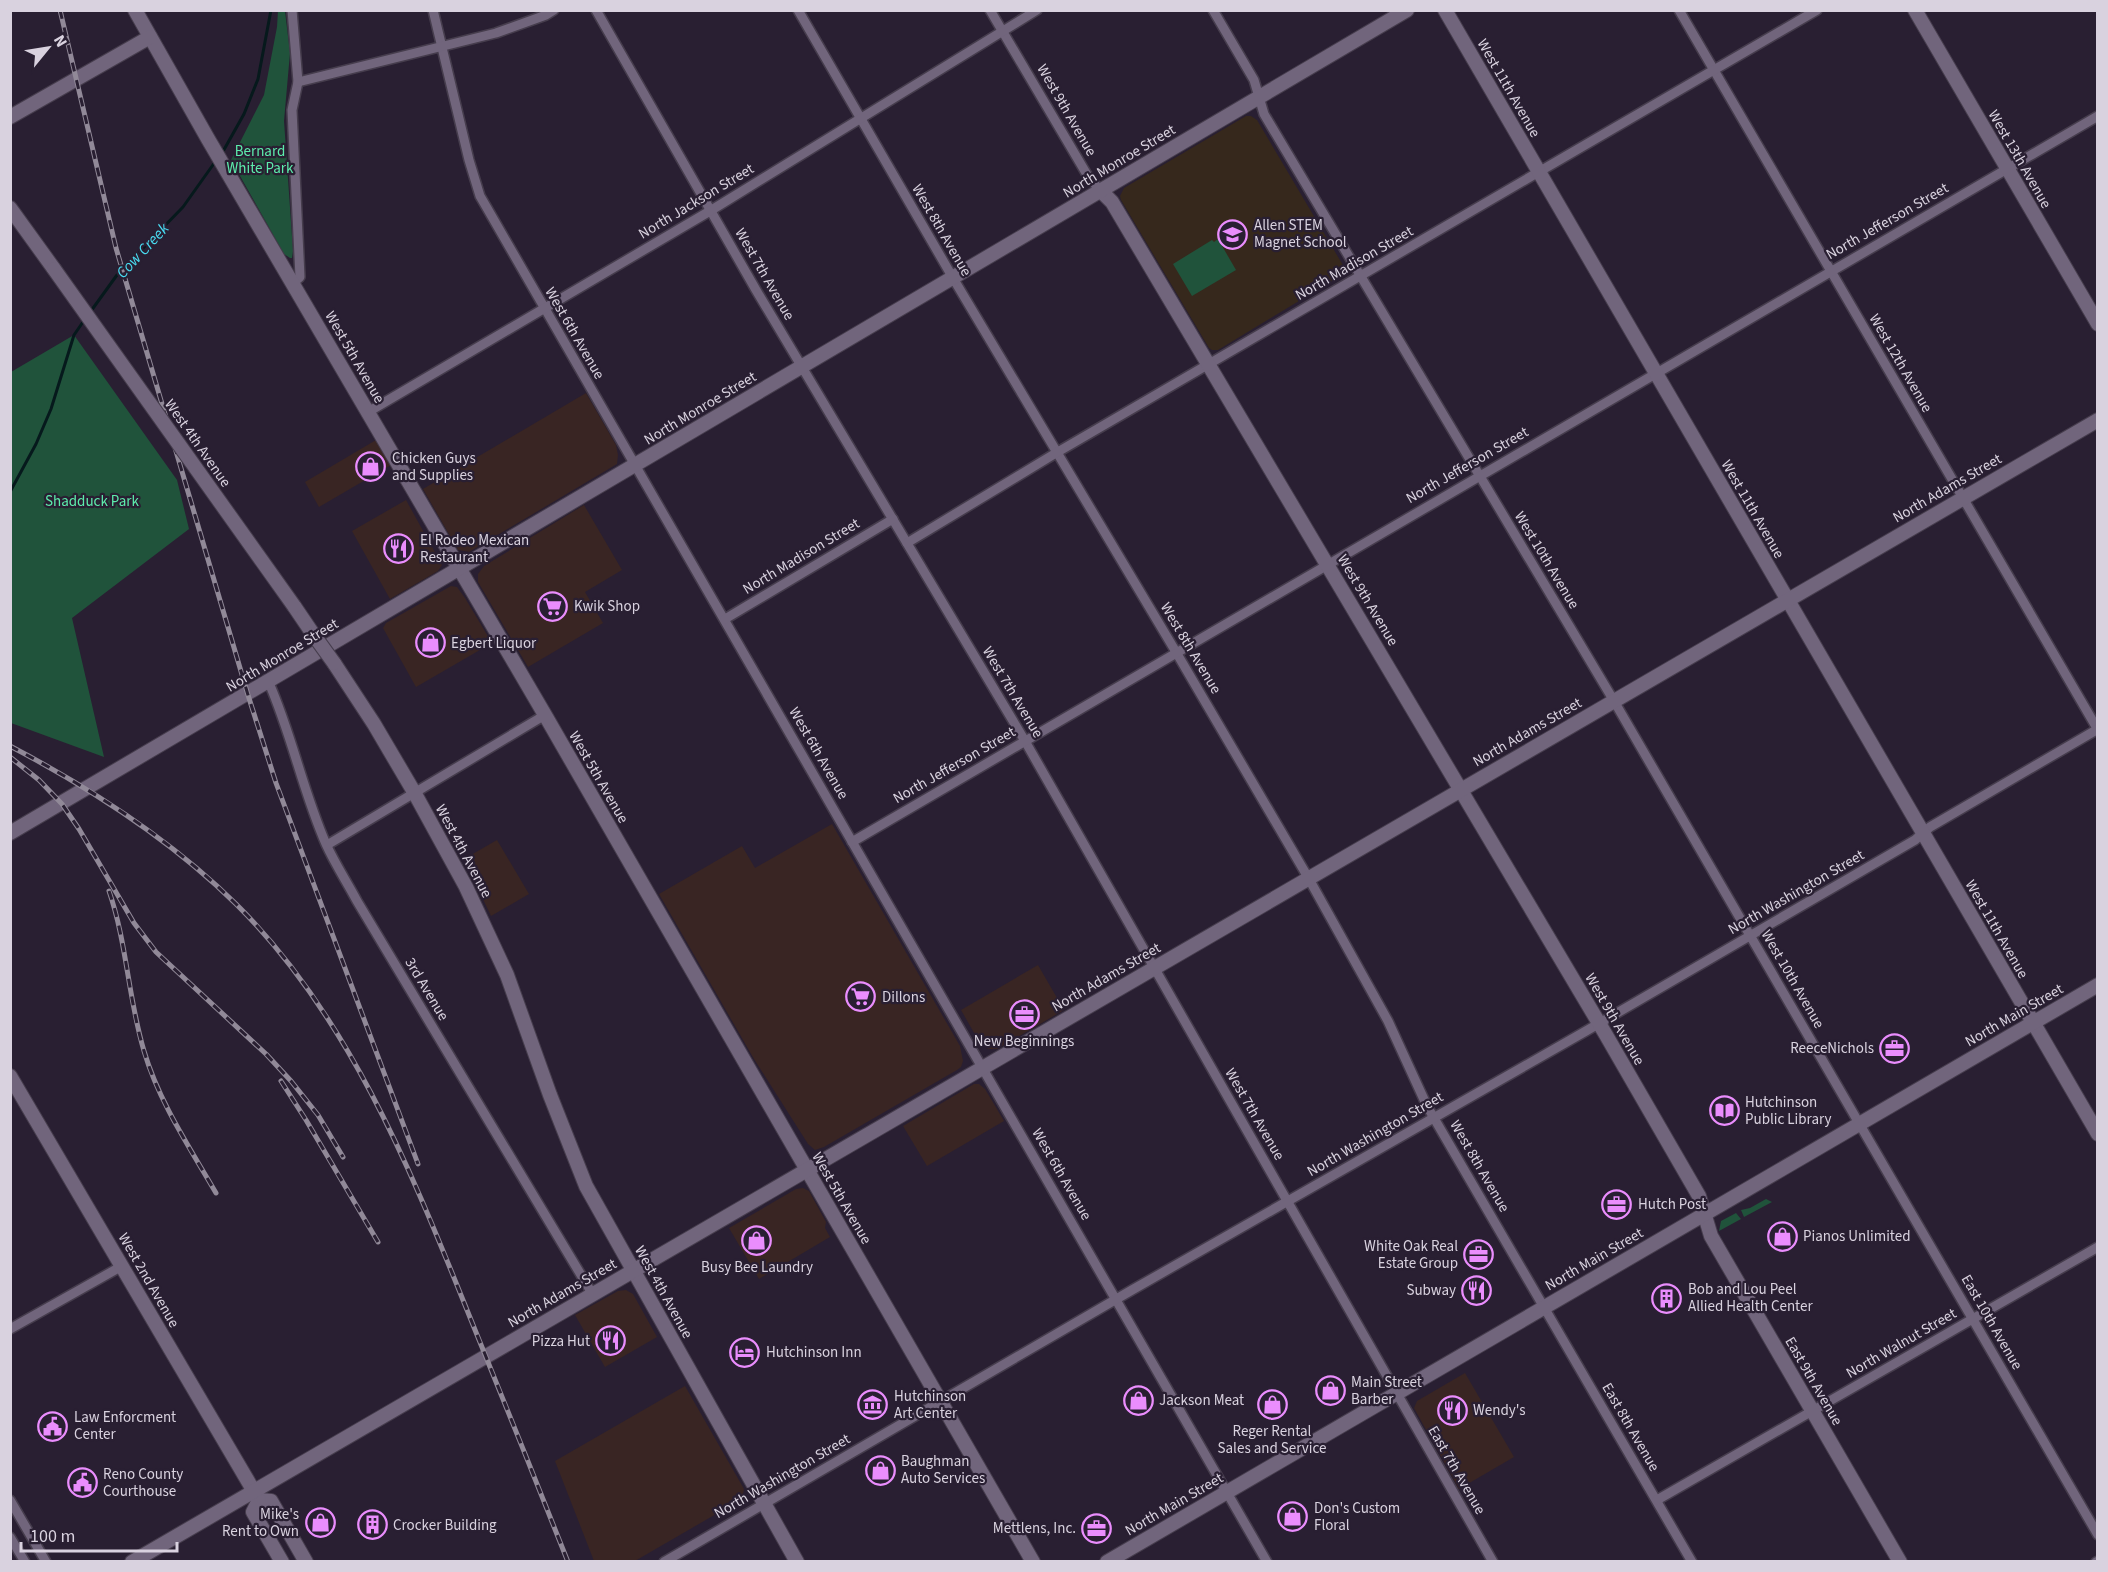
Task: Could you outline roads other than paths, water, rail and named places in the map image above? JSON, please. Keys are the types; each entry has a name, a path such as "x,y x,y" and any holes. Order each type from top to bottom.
{"street":[{"name":"West 5th Avenue","path":"135,10 545,715 1033,1562"},
{"path":"292,10 298,82 292,110 300,277 293,283"},
{"name":"West 6th Avenue","path":"433,10 469,160 480,196 1268,1562"},
{"path":"298,82 496,33 554,10"},
{"name":"West 7th Avenue","path":"596,10 710,211 1025,741 1396,1394"},
{"name":"West 8th Avenue","path":"798,10 952,278 1309,879 1389,1021 1434,1117 1545,1307"},
{"name":"West 9th Avenue","path":"990,10 1089,178 1112,202 1462,789 1699,1196 1704,1214"},
{"name":"North Jackson Street","path":"368,412 710,211 1037,10"},
{"name":"West 10th Avenue","path":"1213,10 1254,81 1264,114 1614,700 1860,1124"},
{"name":"North Monroe Street","path":"10,833 269,683 1407,10"},
{"name":"West 11th Avenue","path":"1445,10 2097,1134"},
{"name":"West 12th Avenue","path":"1679,10 2097,729"},
{"name":"North Madison Street","path":"907,543 1056,453 1817,10"},
{"name":"West 13th Avenue","path":"1915,10 2097,324"},
{"path":"10,117 150,37"},
{"name":"North Jefferson Street","path":"852,842 2097,116"},
{"name":"West 4th Avenue","path":"10,208 314,634 374,724 414,792 466,886 502,965 586,1186 797,1562"},
{"name":"North Adams Street","path":"132,1562 256,1495 633,1271 2097,420"},
{"name":"North Madison Street","path":"725,619 893,519"},
{"name":"3rd Avenue","path":"269,683 279,705 308,796 327,845 357,901 593,1295"},
{"path":"327,845 545,715"},
{"name":"North Washington Street","path":"664,1562 1287,1201 1751,936 2097,729"},
{"name":"North Main Street","path":"1107,1562 2097,986"},
{"name":"West 2nd Avenue","path":"10,1076 256,1495 271,1501 306,1562"},
{"name":"East 10th Avenue","path":"1860,1124 2097,1535"},
{"name":"East 9th Avenue","path":"1704,1214 1712,1238 1900,1562"},
{"name":"North Walnut Street","path":"1657,1500 2097,1247"},
{"path":"10,1329 122,1266"},
{"name":"East 8th Avenue","path":"1545,1307 1692,1562"},
{"name":"East 7th Avenue","path":"1396,1394 1493,1562"},
{"name":"West 2nd Avenue","path":"256,1495 253,1512 282,1562"},
{"path":"10,1500 46,1562"},
{"path":"10,1536 25,1562"}],"waterway":[{"name":"Cow Creek","path":"221,155 244,114 258,79 271,10"},
{"name":"Cow Creek","path":"91,311 117,275 183,207 215,162"},
{"name":"Cow Creek","path":"10,492 36,444 51,409 74,335 85,319"}],"railway":[{"path":"60,10 116,248 248,695 276,783 418,1164"},
{"path":"10,746 71,780 129,817 211,880 275,947 311,993 371,1092 421,1198 568,1562"},
{"path":"10,757 39,780 62,804 134,923 156,952 266,1054 291,1081 318,1115 343,1157"},
{"path":"109,891 120,930 134,1011 150,1070 176,1124 216,1193"},
{"path":"281,1081 378,1242"}],"place":[{"name":"Allen STEM Magnet School","path":"1233,234"},
{"name":"Chicken Guys and Supplies","path":"371,467"},
{"name":"El Rodeo Mexican Restaurant","path":"399,549"},
{"name":"Kwik Shop","path":"553,606"},
{"name":"Egbert Liquor","path":"430,643"},
{"name":"Dillons","path":"861,997"},
{"name":"New Beginnings","path":"1024,1014"},
{"name":"ReeceNichols","path":"1895,1048"},
{"name":"Hutchinson Public Library","path":"1724,1111"},
{"name":"Hutch Post","path":"1617,1204"},
{"name":"Pianos Unlimited","path":"1782,1236"},
{"name":"Busy Bee Laundry","path":"757,1240"},
{"name":"White Oak Real Estate Group","path":"1479,1255"},
{"name":"Subway","path":"1477,1290"},
{"name":"Bob and Lou Peel Allied Health Center","path":"1667,1298"},
{"name":"Pizza Hut","path":"611,1341"},
{"name":"Hutchinson Inn","path":"745,1352"},
{"name":"Main Street Barber","path":"1330,1391"},
{"name":"Jackson Meat","path":"1138,1400"},
{"name":"Reger Rental Sales and Service","path":"1272,1404"},
{"name":"Hutchinson Art Center","path":"873,1405"},
{"name":"Wendy's","path":"1452,1410"},
{"name":"Law Enforcment Center","path":"53,1426"},
{"name":"Baughman Auto Services","path":"880,1470"},
{"name":"Reno County Courthouse","path":"82,1483"},
{"name":"Don's Custom Floral","path":"1293,1517"},
{"name":"Mike's Rent to Own","path":"320,1523"},
{"name":"Crocker Building","path":"372,1525"},
{"name":"Mettlens, Inc.","path":"1097,1528"}],"park label":[{"name":"Bernard White Park","path":"260,160"},
{"name":"Shadduck Park","path":"92,501"}]}
